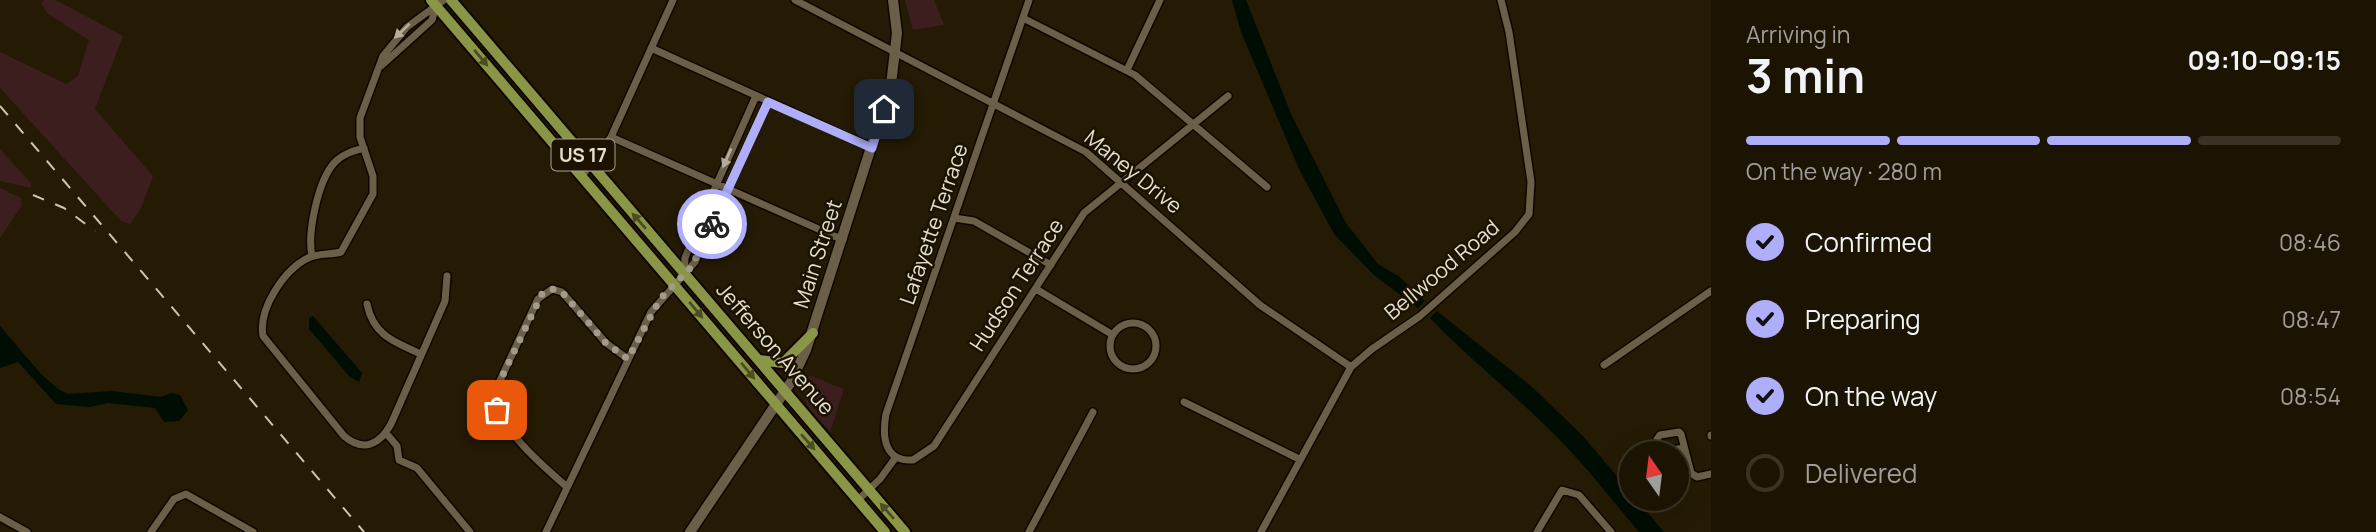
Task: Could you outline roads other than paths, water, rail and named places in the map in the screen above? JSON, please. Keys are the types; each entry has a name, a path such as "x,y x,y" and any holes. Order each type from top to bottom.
{"main road":[{"name":"Jefferson Avenue","path":"451,0 905,532"},
{"name":"Main Street","path":"690,532 785,391 813,333 891,85 897,52 893,0"},
{"name":"Jefferson Avenue","path":"437,2 885,532"},
{"path":"759,360 783,363 813,333"}],"street":[{"path":"582,176 611,137 673,0"},
{"name":"Maney Drive","path":"795,0 1069,141 1122,181 1260,305 1351,367"},
{"name":"Lafayette Terrace","path":"896,457 888,450 883,437 886,414 1030,0"},
{"path":"1127,70 1160,0"},
{"name":"Bellwood Road","path":"1261,532 1351,367 1420,316 1515,232 1528,214 1531,194 1528,155 1509,32 1501,0"},
{"path":"437,2 394,38 383,56 360,118 364,148 373,176 370,202 343,249 336,253 312,256 282,280 264,320 263,336 349,440 371,445 380,441 386,433 445,301 447,276"},
{"path":"1023,18 1127,70 1194,123 1267,187"},
{"path":"651,48 872,148"},
{"path":"684,273 685,258 755,96"},
{"name":"Hudson Terrace","path":"896,457 913,460 934,446 1084,213 1228,96"},
{"path":"546,532 651,312 695,261 768,102"},
{"path":"611,137 843,240"},
{"path":"312,256 310,232 327,173 344,155 364,148"},
{"path":"703,214 714,220"},
{"path":"954,218 974,221 1051,265"},
{"path":"567,487 508,427 495,402 497,387 538,299 552,289 562,292 606,343 628,359"},
{"path":"1035,289 1113,335"},
{"path":"1604,365 1711,291"},
{"path":"367,304 370,317 380,334 421,354"},
{"path":"1127,323 1145,326 1156,339 1154,357 1142,368 1124,368 1112,355 1113,335 1127,323"},
{"path":"1184,402 1299,459"},
{"path":"1029,532 1093,412"},
{"path":"386,433 397,446 399,460 417,468 470,532"},
{"path":"858,500 896,457"},
{"path":"1689,465 1692,475 1711,474"},
{"path":"1537,532 1562,490 1579,495 1611,532"},
{"path":"151,532 176,497 189,495 253,532"},
{"path":"0,517 27,532"}],"railway":[{"path":"0,106 364,532"},
{"path":"33,195 64,208 95,231"}]}
